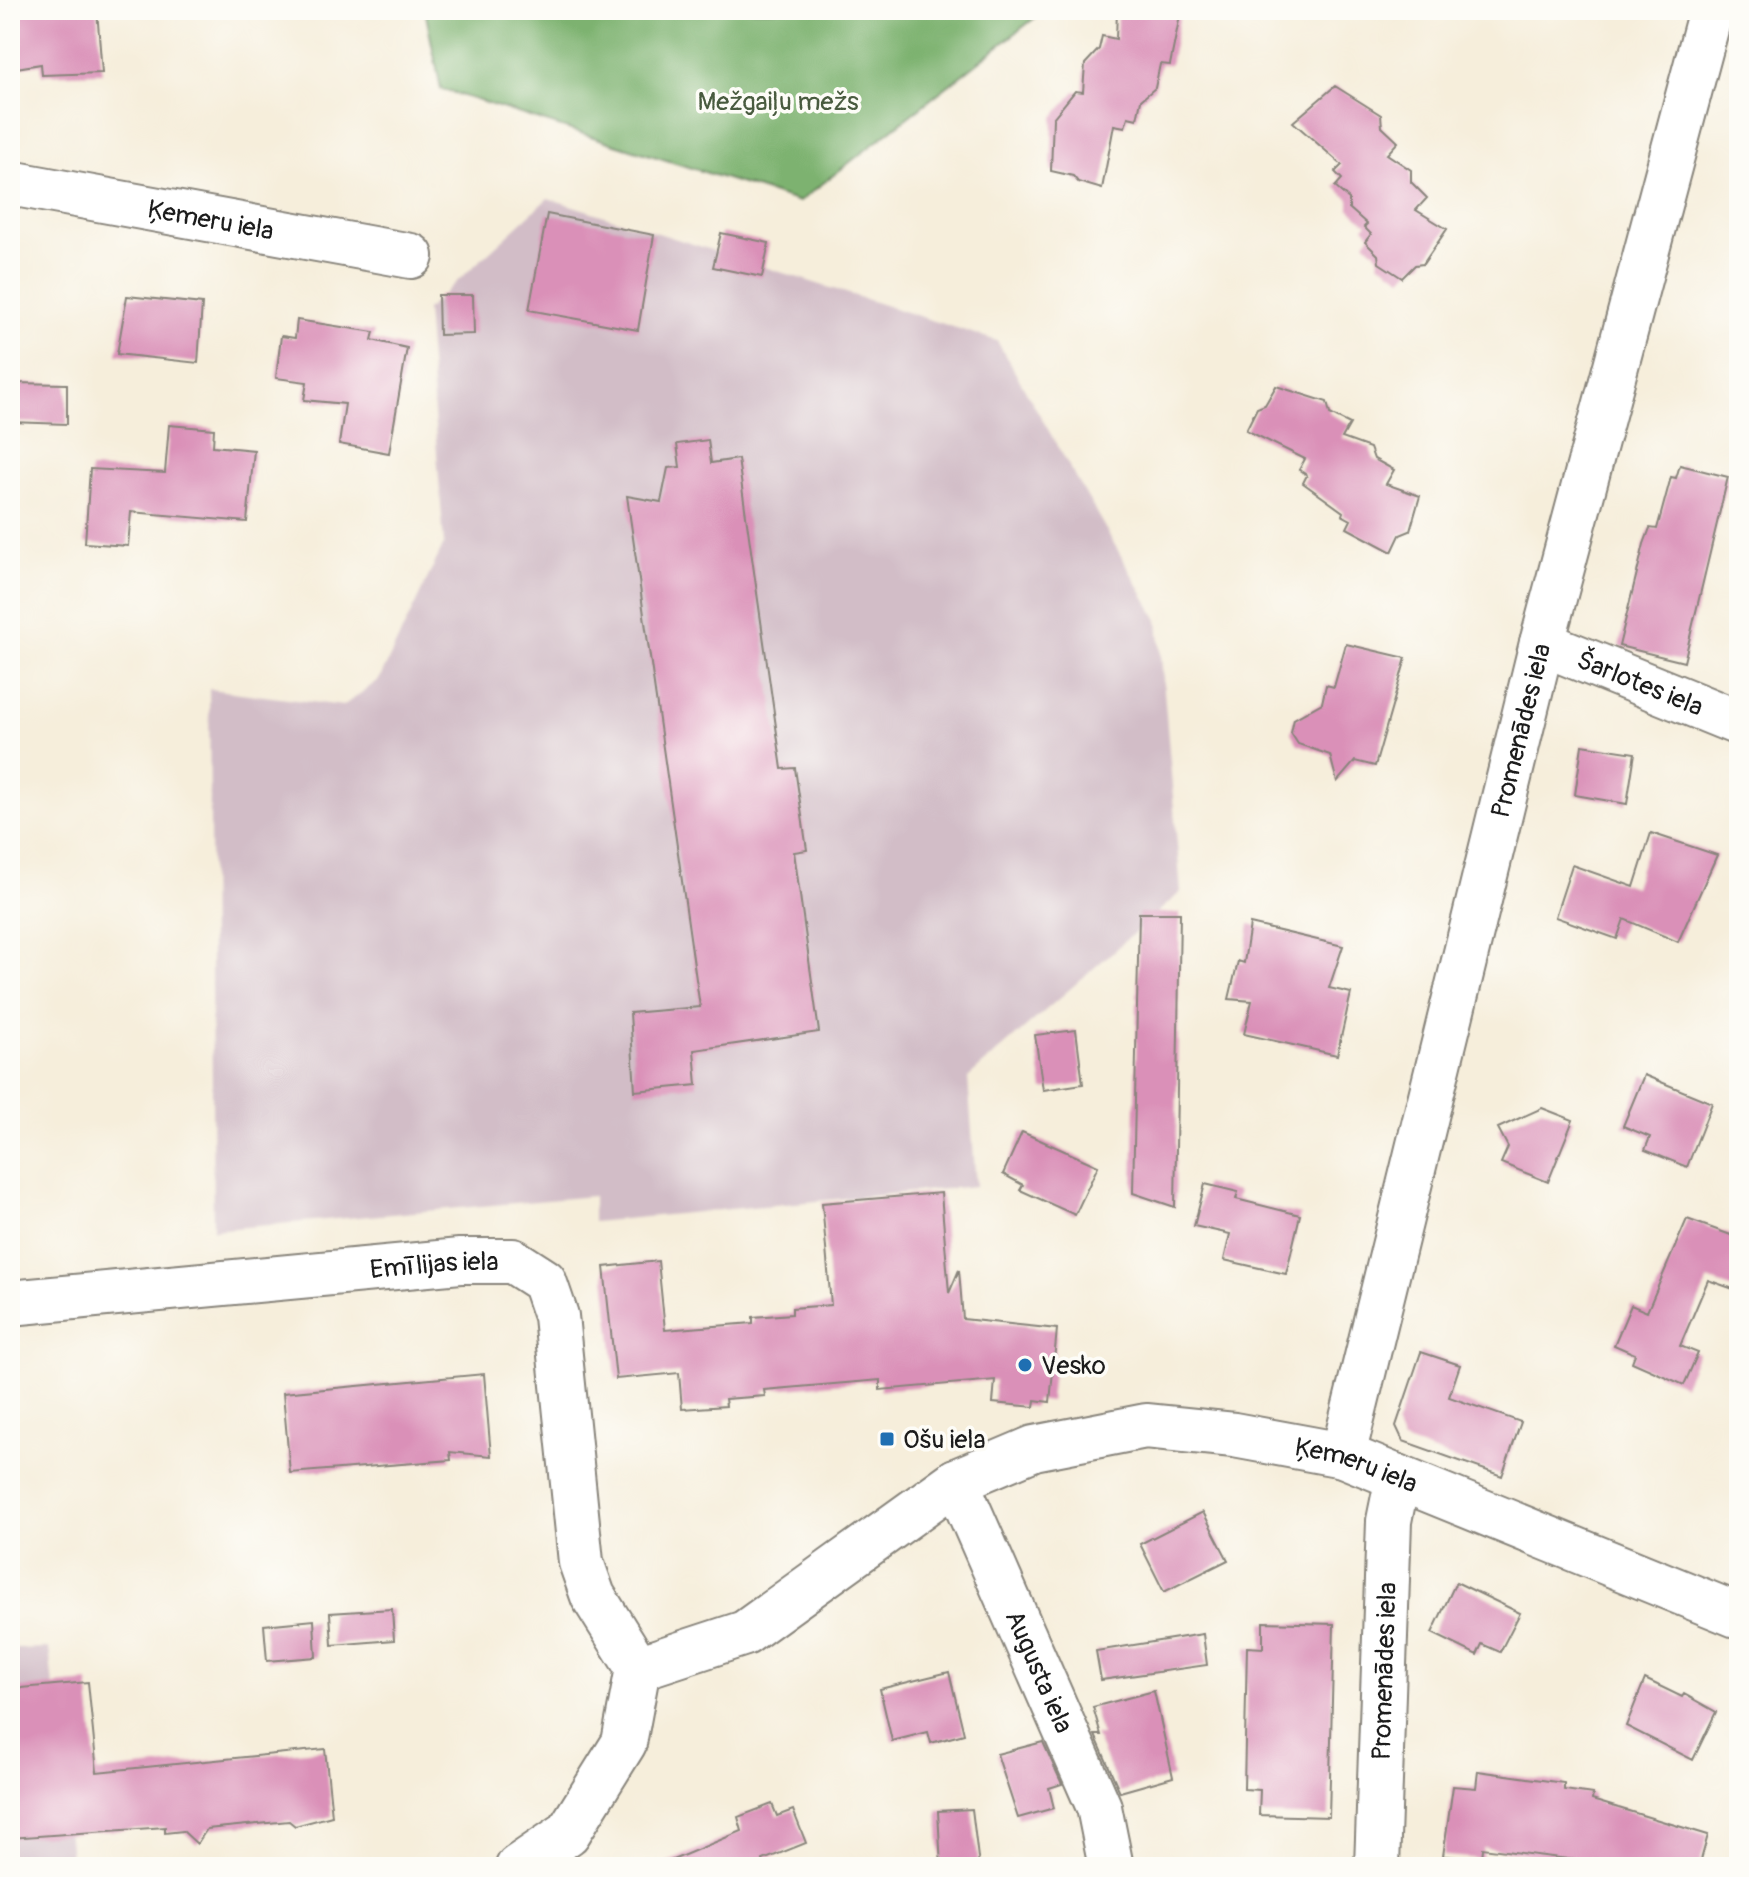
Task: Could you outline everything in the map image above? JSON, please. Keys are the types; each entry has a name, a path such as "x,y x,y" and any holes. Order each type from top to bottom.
{"street":[{"name":"Promenādes iela","path":"1343,1455 1542,643 1711,10"},
{"name":"Ķemeru iela","path":"10,183 411,256"},
{"name":"Šarlotes iela","path":"1542,643 1739,723"},
{"name":"Emīlijas iela","path":"10,1303 460,1261 513,1261 544,1281 556,1316 581,1562 593,1596 638,1668"},
{"name":"Ķemeru iela","path":"956,1481 1034,1448 1146,1426 1234,1435 1343,1455 1739,1616"},
{"name":"Promenādes iela","path":"1377,1867 1389,1521 1398,1477"},
{"path":"518,1867 568,1833 624,1743 638,1668 745,1633 956,1481"},
{"name":"Augusta iela","path":"956,1481 1099,1807 1111,1867"}],"shaded area":[{"path":"548,198 997,341 1158,620 1181,892 968,1078 976,1186 593,1222 593,1196 213,1230 209,689 343,706 379,680 444,544 426,310"},
{"path":"49,1648 72,1867 10,1867 10,1649"}],"green space":[{"name":"Mežgaiļu mežs","path":"425,10 1045,10 799,202 441,89"}],"building":[{"path":"10,10 97,10 102,73 42,75 41,64 10,69"},
{"path":"1117,10 1157,10 1180,15 1170,65 1160,64 1155,88 1141,100 1137,119 1128,117 1125,127 1114,125 1102,189 1078,182 1073,176 1051,171 1053,118 1075,91 1083,92 1085,64 1099,49 1102,36 1116,39"},
{"path":"1335,86 1381,115 1382,127 1398,142 1387,154 1411,170 1411,182 1427,198 1416,210 1447,229 1423,264 1415,265 1402,278 1379,263 1378,255 1365,242 1371,234 1364,227 1367,224 1349,208 1349,199 1335,187 1342,179 1335,172 1342,165 1293,122"},
{"path":"547,214 654,235 638,330 529,310"},
{"path":"721,233 769,243 762,277 713,267"},
{"path":"438,295 473,295 474,334 439,335"},
{"path":"127,296 202,304 198,363 117,354"},
{"path":"297,320 374,332 372,340 407,348 389,453 339,444 345,404 304,400 307,382 276,378 281,336 295,338"},
{"path":"10,383 67,384 67,424 10,422"},
{"path":"1276,386 1327,402 1330,414 1350,424 1342,438 1370,448 1374,459 1394,470 1386,484 1420,496 1410,531 1400,535 1392,552 1347,528 1351,520 1303,483 1307,475 1299,470 1305,459 1246,430 1257,408 1265,405"},
{"path":"169,425 214,429 213,446 254,450 247,522 131,512 128,546 85,543 90,469 165,473"},
{"path":"708,440 711,463 738,459 782,769 795,768 807,850 794,852 819,1032 694,1050 697,1085 635,1091 630,1013 700,1007 627,496 661,502 668,468 680,467 677,444"},
{"path":"1680,465 1728,477 1684,662 1619,646 1644,544 1650,528 1657,529 1671,477 1676,478"},
{"path":"1346,644 1406,658 1375,766 1355,761 1337,782 1330,755 1298,744 1291,733 1294,719 1322,703 1326,685 1334,687"},
{"path":"1582,745 1635,753 1627,804 1575,795"},
{"path":"1651,833 1717,855 1678,942 1624,919 1617,939 1555,917 1572,865 1634,887"},
{"path":"1139,913 1180,913 1175,1207 1133,1193"},
{"path":"1250,924 1343,946 1329,988 1351,993 1337,1055 1244,1034 1252,1001 1229,999 1238,961 1244,963"},
{"path":"1076,1030 1083,1084 1043,1090 1035,1035"},
{"path":"1644,1075 1712,1103 1687,1167 1645,1150 1650,1137 1623,1126"},
{"path":"1542,1108 1573,1120 1548,1182 1501,1163 1508,1147 1498,1128"},
{"path":"1022,1132 1098,1166 1075,1215 1020,1190 1023,1185 1003,1174"},
{"path":"1205,1184 1238,1192 1236,1199 1300,1215 1286,1274 1224,1260 1230,1234 1194,1226"},
{"path":"941,1193 949,1293 959,1270 963,1319 1057,1329 1050,1402 1035,1400 1034,1407 993,1403 995,1380 880,1390 880,1380 764,1390 765,1396 725,1399 726,1406 682,1409 679,1373 616,1379 604,1267 658,1261 665,1330 753,1323 753,1317 792,1314 792,1308 831,1305 822,1203"},
{"path":"1687,1219 1739,1238 1739,1291 1708,1280 1680,1346 1698,1353 1684,1385 1632,1362 1635,1354 1614,1345 1631,1305 1647,1312"},
{"path":"1421,1352 1460,1365 1449,1397 1521,1422 1502,1476 1403,1441 1396,1426"},
{"path":"484,1374 491,1456 450,1452 451,1460 290,1473 283,1393"},
{"path":"1203,1512 1228,1560 1164,1592 1140,1544"},
{"path":"1456,1582 1520,1613 1500,1652 1482,1644 1477,1655 1432,1633"},
{"path":"392,1609 394,1640 332,1645 330,1613"},
{"path":"314,1620 316,1657 267,1661 264,1625"},
{"path":"1263,1622 1334,1624 1329,1817 1259,1815 1260,1790 1244,1789 1247,1647 1263,1648"},
{"path":"1203,1634 1207,1665 1101,1680 1096,1651"},
{"path":"949,1672 964,1734 931,1743 928,1732 892,1741 880,1689"},
{"path":"1645,1679 1682,1697 1684,1694 1716,1712 1693,1760 1626,1726"},
{"path":"88,1682 97,1772 325,1749 332,1816 295,1826 289,1821 207,1829 197,1844 183,1831 165,1833 165,1827 10,1838 10,1689"},
{"path":"1154,1691 1173,1777 1120,1792 1095,1735 1101,1735 1093,1707"},
{"path":"1043,1742 1062,1784 1049,1788 1054,1808 1018,1818 997,1754"},
{"path":"1478,1771 1564,1783 1564,1790 1593,1794 1592,1800 1708,1835 1699,1867 1630,1867 1483,1848 1482,1859 1443,1856 1453,1786 1476,1788"},
{"path":"772,1804 777,1816 793,1810 806,1843 763,1860 765,1867 656,1867 742,1831 738,1817"},
{"path":"972,1809 979,1866 941,1867 938,1811"}],"place":[{"name":"Vesko","path":"1025,1365"},
{"name":"Ošu iela","path":"887,1439"}]}
